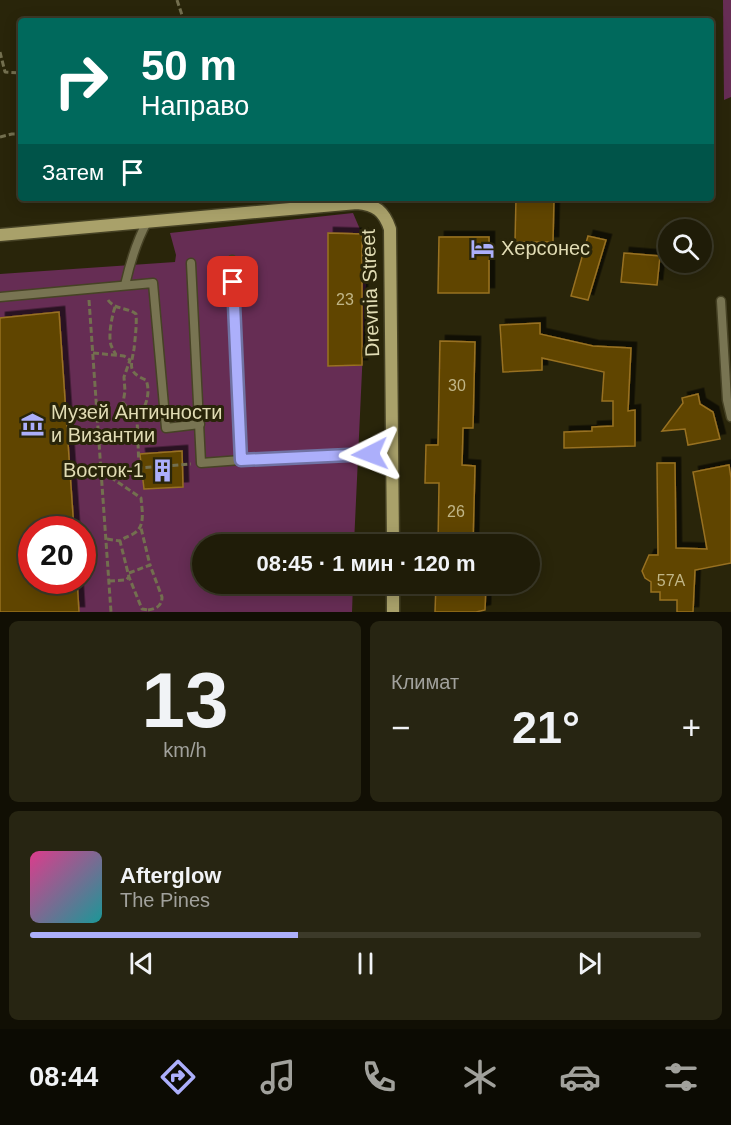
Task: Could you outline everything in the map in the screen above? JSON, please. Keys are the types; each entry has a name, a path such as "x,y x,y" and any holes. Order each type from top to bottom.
{"main road":[{"name":"Drevnia Street","path":"0,235 357,203 368,204 378,209 387,219 390,229 393,534"},
{"path":"393,594 393,612"}],"lane":[{"path":"125,285 132,256 147,222"},
{"path":"232,260 241,460"},
{"path":"191,263 201,463 392,453"},
{"path":"0,297 153,283 166,428 200,424"},
{"path":"721,301 727,400 731,417"}],"path":[{"path":"177,0 183,18"},
{"path":"0,52 5,72 18,73"},
{"path":"0,137 18,134"},
{"path":"101,288 111,304 122,309 131,309 136,314 134,348 124,377 123,403 137,418 139,468"},
{"path":"88,289 111,612"},
{"path":"115,306 110,339 116,355"},
{"path":"93,353 124,356 130,360 132,371 138,377 146,380 148,385 146,405 137,418"},
{"path":"102,471 201,463"},
{"path":"102,471 141,498 143,541 162,597 162,603 158,607 141,611 120,541"},
{"path":"120,541 133,534 141,525"},
{"path":"106,539 120,541"},
{"path":"109,581 126,580 129,575 150,565"}],"shaded area":[{"path":"723,0 731,0 731,97 724,100"},
{"path":"353,213 362,234 368,241 354,534 192,534 192,594 353,594 352,612 0,612 0,274 175,262 176,255 170,233"}],"building":[{"path":"516,201 554,201 553,242 515,242"},
{"path":"328,233 362,234 362,365 328,366"},
{"path":"588,236 606,240 588,300 571,296"},
{"path":"439,237 489,237 489,293 438,293"},
{"path":"624,253 658,256 657,285 621,282"},
{"name":"Музей Античности и Византии","path":"59,312 73,516 18,516 18,594 78,594 79,612 0,612 0,318"},
{"path":"540,323 540,334 593,346 631,348 628,411 635,410 635,446 564,448 564,432 592,431 592,427 613,426 613,401 602,401 604,372 542,358 542,370 503,372 500,325"},
{"path":"440,341 475,342 473,428 463,428 462,465 475,466 473,534 438,534 439,483 425,483 426,445 438,445"},
{"path":"698,394 700,404 713,412 720,439 688,445 685,429 662,431 683,403 682,398"},
{"name":"Восток-1","path":"182,451 183,487 144,489 140,454"},
{"path":"657,463 675,463 676,548 707,549 693,472 729,465 731,563 695,570 693,612 677,612 677,600 660,600 660,592 651,592 651,582 645,578 642,571 649,555 658,555"},
{"path":"436,594 486,594 485,610 435,612"}],"place":[{"name":"Херсонес","path":"483,248"},
{"name":"Музей Античности и Византии","path":"33,424"},
{"name":"Восток-1","path":"162,470"}],"route":[{"path":"233,282 241,460 370,454"}]}
